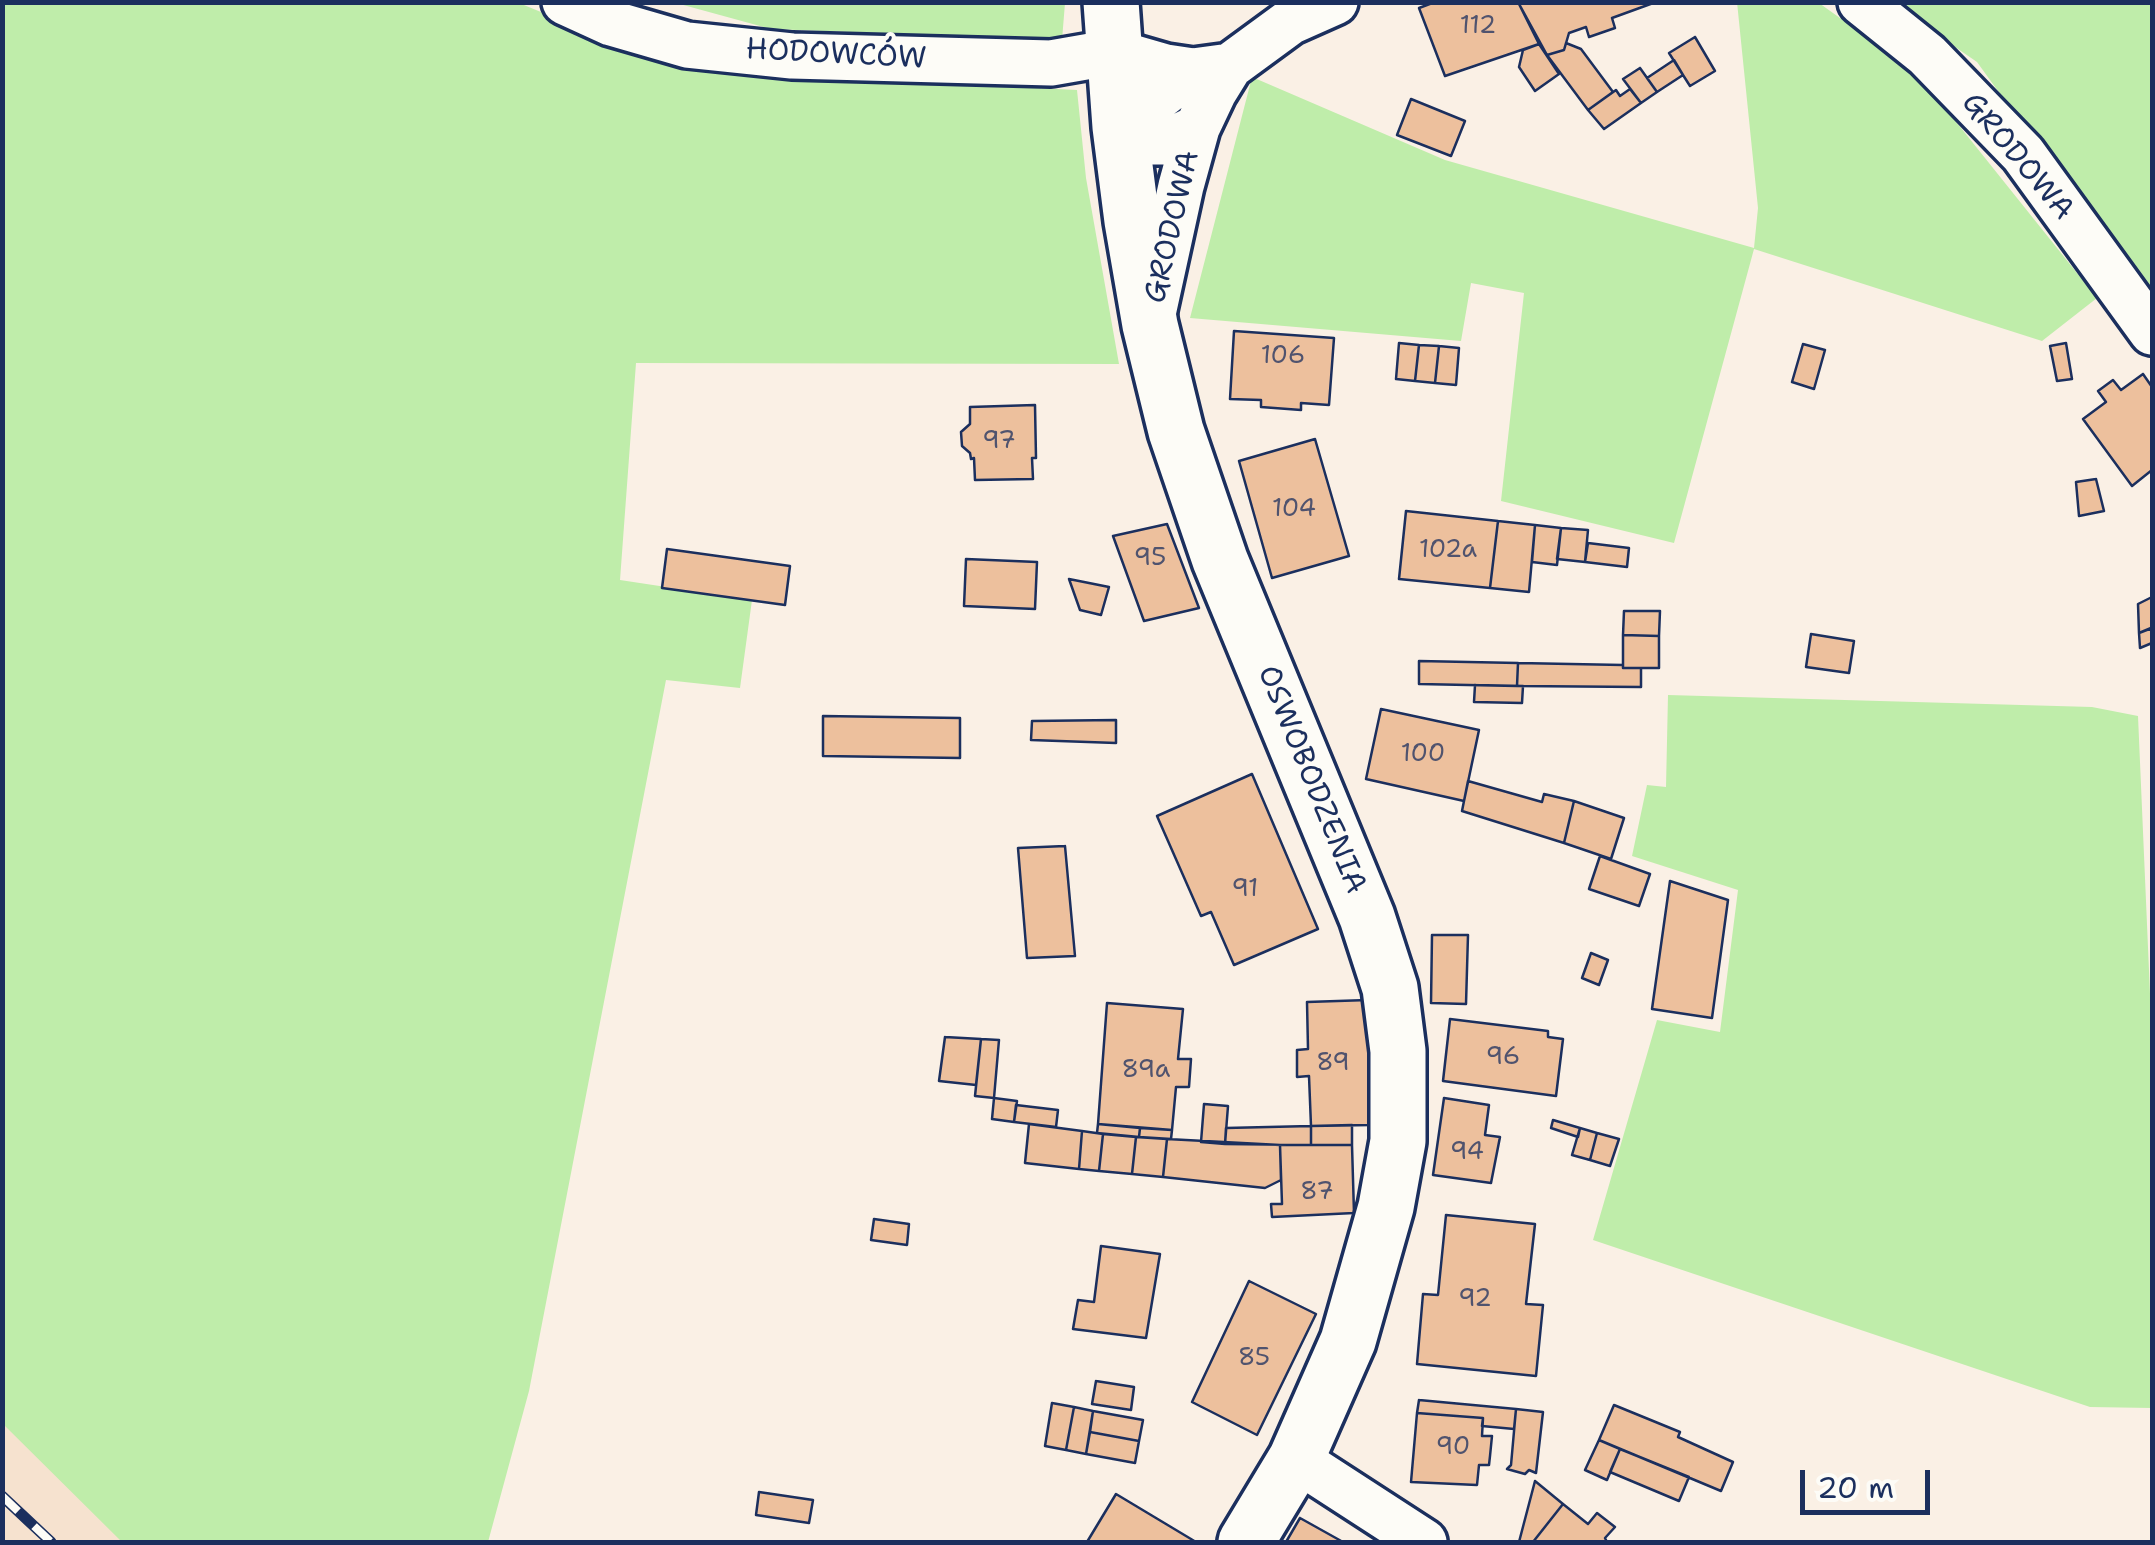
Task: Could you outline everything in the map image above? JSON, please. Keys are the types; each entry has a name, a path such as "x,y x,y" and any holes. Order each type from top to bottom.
{"street":[{"name":"HODOWCÓW","path":"564,2 611,23 687,45 792,56 1051,63 1113,27"},
{"name":"GRODOWA","path":"1197,128 1167,142 1152,142 1128,139 1120,127 1290,22 1336,2"},
{"name":"GRODOWA","path":"1861,2 1926,55 2023,154 2152,332"},
{"path":"1113,27 1166,67 1212,68"},
{"name":"OSWOBODZENIA","path":"1113,27 1132,221 1150,326 1176,431 1220,560 1368,916 1390,988 1398,1051 1398,1141 1386,1207 1348,1341 1296,1459 1246,1542"},
{"name":"GRODOWA","path":"1150,326 1212,68"},
{"path":"1296,1459 1424,1542"}],"shaded area":[{"path":"3,1373 169,1542 3,1542"}],"green space":[{"path":"1737,2 1819,3 1917,73 2097,298 2042,341 1754,249 1674,543 1501,501 1524,293 1471,283 1461,341 1190,318 1252,77 1445,160 1754,248 1758,208"},
{"path":"2,3 519,3 558,19 795,76 1077,90 1086,178 1119,364 636,363 620,580 752,600 740,688 666,680 529,1391 488,1542 122,1542 3,1424"},
{"path":"676,3 1065,3 1062,40 771,29"},
{"path":"1891,3 2152,3 2152,304 1977,62"},
{"path":"1668,695 2092,707 2138,716 2152,1040 2152,1408 2090,1407 1593,1240 1657,1020 1720,1032 1738,890 1632,856 1647,785 1666,787"}],"building":[{"path":"1435,2 1518,2 1539,44 1445,76 1419,8"},
{"path":"1518,2 1656,2 1612,18 1615,28 1589,37 1586,27 1569,33 1564,50 1547,55"},
{"path":"1695,37 1715,71 1690,86 1669,53"},
{"path":"1566,43 1581,49 1613,92 1588,110 1547,55 1564,50"},
{"path":"1539,44 1559,74 1535,91 1519,67 1523,50"},
{"path":"1674,60 1683,75 1657,92 1647,78"},
{"path":"1640,68 1657,92 1641,103 1623,79"},
{"path":"1630,89 1641,103 1604,129 1588,110 1616,90 1620,96"},
{"path":"1411,99 1465,121 1451,156 1397,135"},
{"path":"1234,331 1334,338 1329,405 1301,403 1301,410 1261,407 1261,400 1230,399"},
{"path":"1399,343 1419,345 1415,381 1396,379"},
{"path":"2066,343 2072,379 2057,381 2050,346"},
{"path":"1803,344 1825,350 1814,389 1792,382"},
{"path":"1419,345 1439,346 1435,383 1415,381"},
{"path":"1439,346 1459,348 1456,385 1435,383"},
{"path":"2143,374 2152,387 2152,470 2132,486 2083,419 2106,402 2098,391 2113,380 2121,390"},
{"path":"1035,405 1033,479 975,480 974,458 962,446 961,432 970,424 970,407"},
{"path":"1315,439 1349,556 1272,578 1239,461"},
{"path":"2096,479 2104,511 2079,516 2076,482"},
{"path":"1406,511 1498,521 1490,588 1399,579"},
{"path":"1498,521 1535,525 1529,592 1490,588"},
{"path":"1167,524 1199,608 1144,621 1113,536"},
{"path":"1535,525 1561,528 1557,565 1532,562"},
{"path":"1561,528 1588,530 1585,562 1557,559"},
{"path":"1588,543 1629,548 1627,567 1585,562"},
{"path":"667,549 790,566 785,605 662,588"},
{"path":"966,559 1037,562 1035,609 964,606"},
{"path":"1069,579 1109,587 1101,615 1080,610"},
{"path":"2152,597 2152,628 2139,633 2138,604"},
{"path":"1624,611 1660,611 1659,636 1623,635"},
{"path":"2151,628 2152,643 2140,648 2139,633"},
{"path":"1811,634 1854,641 1849,673 1806,667"},
{"path":"1623,635 1659,636 1659,668 1623,668"},
{"path":"1419,661 1518,663 1517,686 1419,684"},
{"path":"1518,663 1641,668 1641,687 1517,686"},
{"path":"1475,685 1523,686 1522,703 1474,702"},
{"path":"1381,709 1479,730 1464,801 1366,779"},
{"path":"823,716 960,718 960,758 823,756"},
{"path":"1116,720 1116,743 1031,740 1032,721"},
{"path":"1252,774 1318,929 1234,965 1211,912 1201,916 1157,816"},
{"path":"1468,781 1542,802 1544,794 1574,801 1564,843 1462,811"},
{"path":"1574,801 1624,818 1611,859 1564,843"},
{"path":"1065,846 1075,956 1027,958 1018,848"},
{"path":"1600,856 1650,874 1639,906 1589,889"},
{"path":"1670,881 1728,900 1712,1018 1652,1009"},
{"path":"1432,935 1468,935 1466,1004 1431,1003"},
{"path":"1591,953 1608,960 1599,985 1582,978"},
{"path":"1368,1000 1371,1125 1311,1126 1309,1076 1297,1077 1297,1050 1308,1049 1307,1002"},
{"path":"1107,1003 1183,1009 1178,1059 1191,1059 1189,1087 1176,1087 1172,1130 1098,1124"},
{"path":"1450,1019 1548,1031 1548,1037 1563,1039 1556,1096 1443,1081"},
{"path":"945,1037 981,1039 976,1085 939,1081"},
{"path":"981,1039 999,1040 994,1098 975,1096"},
{"path":"994,1098 1017,1101 1014,1122 992,1119"},
{"path":"1444,1098 1489,1105 1485,1135 1500,1137 1491,1183 1433,1175"},
{"path":"1204,1104 1228,1106 1225,1144 1201,1142"},
{"path":"1016,1105 1058,1110 1056,1127 1014,1122"},
{"path":"1553,1120 1580,1128 1578,1137 1551,1128"},
{"path":"1029,1124 1082,1131 1079,1169 1025,1163"},
{"path":"1098,1124 1140,1128 1139,1137 1097,1133"},
{"path":"1352,1125 1352,1145 1311,1145 1311,1126"},
{"path":"1311,1126 1311,1145 1225,1144 1226,1128"},
{"path":"1140,1128 1172,1130 1171,1139 1139,1137"},
{"path":"1580,1128 1597,1133 1590,1160 1572,1155"},
{"path":"1082,1131 1103,1134 1099,1171 1079,1169"},
{"path":"1597,1133 1619,1139 1610,1166 1590,1160"},
{"path":"1103,1134 1136,1137 1132,1174 1099,1171"},
{"path":"1136,1137 1167,1139 1163,1177 1132,1174"},
{"path":"1167,1139 1280,1145 1281,1180 1265,1188 1163,1177"},
{"path":"1280,1145 1352,1145 1354,1213 1272,1217 1271,1204 1282,1204"},
{"path":"1446,1215 1535,1224 1526,1304 1543,1305 1536,1376 1417,1364 1423,1294 1438,1295"},
{"path":"874,1219 909,1224 907,1245 871,1240"},
{"path":"1101,1246 1160,1254 1146,1338 1073,1329 1078,1300 1094,1302"},
{"path":"1249,1281 1316,1314 1257,1435 1192,1402"},
{"path":"1096,1381 1134,1387 1131,1410 1092,1404"},
{"path":"1419,1400 1516,1409 1514,1429 1482,1426 1483,1418 1417,1413"},
{"path":"1052,1403 1074,1407 1066,1450 1045,1446"},
{"path":"1614,1405 1680,1432 1678,1437 1733,1462 1721,1491 1599,1440"},
{"path":"1074,1407 1093,1411 1086,1454 1066,1450"},
{"path":"1516,1409 1543,1412 1536,1473 1507,1469 1511,1465"},
{"path":"1093,1411 1143,1420 1139,1441 1090,1432"},
{"path":"1417,1413 1483,1418 1482,1436 1492,1436 1489,1465 1479,1465 1477,1485 1411,1482"},
{"path":"1090,1432 1139,1441 1135,1463 1086,1454"},
{"path":"1599,1440 1620,1449 1607,1480 1585,1470"},
{"path":"1620,1449 1689,1477 1679,1501 1610,1472"},
{"path":"1535,1481 1563,1504 1533,1542 1519,1542"},
{"path":"759,1492 813,1500 809,1523 756,1515"},
{"path":"1116,1494 1196,1542 1087,1542"},
{"path":"1563,1504 1588,1524 1597,1513 1615,1527 1605,1538 1607,1542 1533,1542"},
{"path":"1300,1518 1343,1542 1286,1542"}],"railway":[{"path":"2,1496 51,1542"}]}
